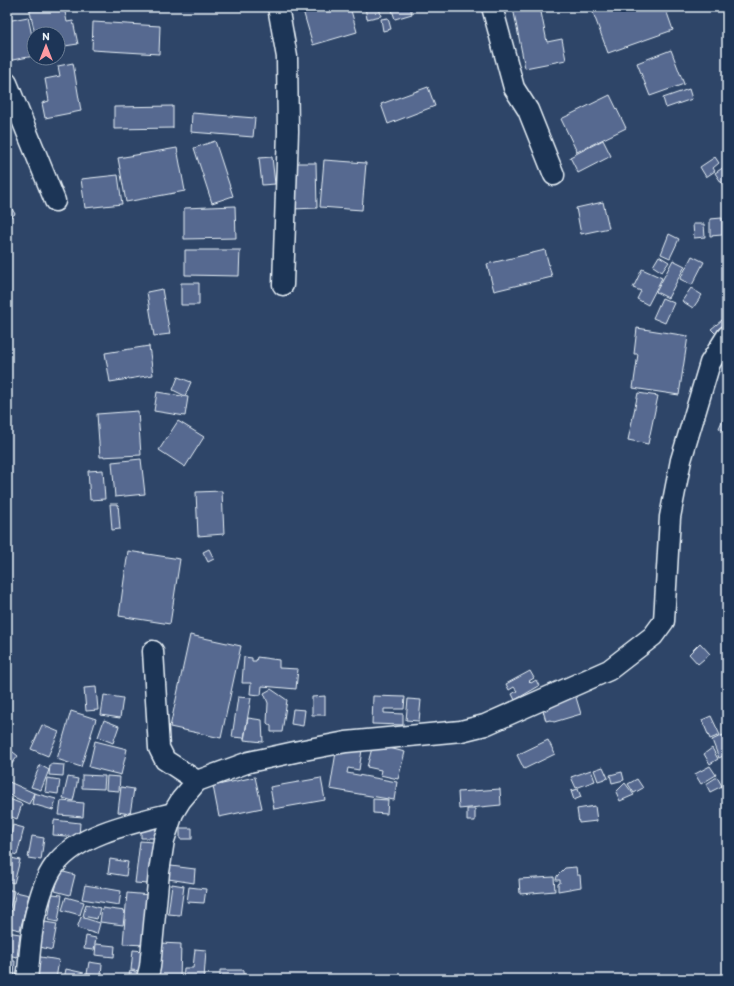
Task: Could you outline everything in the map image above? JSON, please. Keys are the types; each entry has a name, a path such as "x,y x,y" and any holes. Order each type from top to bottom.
{"street":[{"path":"278,7 287,57 288,131 283,285"},
{"path":"492,7 514,88 528,110 554,175"},
{"path":"7,83 55,201"},
{"path":"147,979 150,967 159,872 164,840 173,813 181,800 197,781 249,762 346,742 406,735 461,731 485,725 608,670 653,636 664,621 670,517 680,460 710,363 727,336"},
{"path":"154,650 159,748 165,760 197,781"},
{"path":"27,979 35,914 44,885 56,864 74,848 97,836 133,823 173,813"}],"building":[{"path":"29,7 64,7 67,22 73,21 78,44 66,46 66,26 33,26"},
{"path":"302,7 350,7 357,32 313,45"},
{"path":"365,7 379,7 381,16 367,19"},
{"path":"391,7 410,7 412,14 395,19"},
{"path":"540,7 547,42 562,39 566,60 525,68 513,8"},
{"path":"591,7 665,7 673,30 608,53"},
{"path":"28,17 30,26 26,26 26,57 7,61 7,21"},
{"path":"388,18 391,29 383,31 381,19"},
{"path":"93,22 160,26 159,54 92,50"},
{"path":"671,50 684,84 650,96 637,63"},
{"path":"73,63 81,111 45,118 42,103 49,101 45,79 60,76 58,66 66,66 66,64"},
{"path":"428,87 435,106 388,124 381,104"},
{"path":"689,89 692,99 666,108 663,98"},
{"path":"610,95 626,128 577,152 561,119"},
{"path":"173,106 173,128 114,129 114,107"},
{"path":"192,113 255,118 253,137 191,132"},
{"path":"603,140 611,156 578,173 570,157"},
{"path":"215,141 233,196 212,203 194,148"},
{"path":"177,148 185,191 126,202 118,158"},
{"path":"272,157 275,184 262,185 259,158"},
{"path":"715,157 719,163 713,168 715,171 706,177 700,167"},
{"path":"324,160 366,163 362,210 320,207"},
{"path":"292,163 316,163 317,208 293,209"},
{"path":"727,165 727,182 723,185 715,173"},
{"path":"118,175 122,204 85,208 81,179"},
{"path":"7,200 15,214 7,219"},
{"path":"603,202 609,228 581,234 576,208"},
{"path":"235,206 236,238 184,239 184,208"},
{"path":"722,218 722,235 710,236 710,219"},
{"path":"693,224 704,224 705,237 694,238"},
{"path":"669,234 679,239 670,258 661,254"},
{"path":"185,250 240,250 239,276 185,275"},
{"path":"545,250 552,277 494,291 487,264"},
{"path":"659,256 669,262 662,272 653,266"},
{"path":"692,256 704,262 692,285 680,279"},
{"path":"673,260 685,266 668,298 656,292"},
{"path":"642,269 662,278 648,305 637,299 641,291 633,288"},
{"path":"181,283 199,283 199,305 181,305"},
{"path":"691,288 702,295 693,308 682,301"},
{"path":"162,289 170,334 154,336 147,292"},
{"path":"662,298 674,303 665,323 653,318"},
{"path":"727,316 727,327 717,335 711,329"},
{"path":"637,328 688,336 679,395 633,388 638,354 634,354"},
{"path":"149,346 153,375 110,382 105,353"},
{"path":"178,377 191,382 185,396 173,390"},
{"path":"157,392 188,397 185,416 154,411"},
{"path":"638,393 658,396 648,444 628,440"},
{"path":"138,411 141,455 100,457 97,414"},
{"path":"725,415 727,416 727,432 719,428"},
{"path":"178,421 204,437 185,467 159,450"},
{"path":"141,459 145,494 115,497 112,462"},
{"path":"103,470 105,499 90,500 88,471"},
{"path":"222,491 224,534 198,536 196,492"},
{"path":"110,504 118,504 120,529 112,530"},
{"path":"209,549 214,559 208,562 203,552"},
{"path":"128,551 180,559 170,624 119,616"},
{"path":"190,635 241,646 221,738 170,727"},
{"path":"700,643 710,654 698,664 689,654"},
{"path":"244,657 252,658 252,661 256,661 257,657 279,660 279,668 298,669 296,689 262,686 261,695 250,694 251,683 242,683"},
{"path":"530,671 534,678 529,681 531,683 536,680 539,686 515,700 512,694 517,691 514,687 509,690 506,684"},
{"path":"96,687 98,710 86,711 84,688"},
{"path":"271,689 287,700 282,732 271,732 271,726 267,723 268,703 264,693"},
{"path":"575,694 581,714 554,722 550,720 546,721 541,704"},
{"path":"104,695 123,698 120,718 101,715"},
{"path":"325,696 325,715 312,715 312,697"},
{"path":"373,696 405,697 404,709 384,709 384,713 403,714 403,725 372,724"},
{"path":"238,697 251,698 244,738 232,737"},
{"path":"408,699 421,700 419,721 406,720"},
{"path":"293,709 305,710 303,726 291,724"},
{"path":"71,711 96,719 81,767 57,759"},
{"path":"711,716 720,735 710,739 702,720"},
{"path":"248,718 262,720 263,742 244,740"},
{"path":"104,720 119,726 113,743 98,737"},
{"path":"42,725 59,732 48,756 31,749"},
{"path":"723,735 727,744 727,754 719,758 712,740"},
{"path":"548,740 555,754 524,769 517,755"},
{"path":"95,741 127,749 121,775 89,767"},
{"path":"373,744 405,752 398,779 380,775 381,770 367,767"},
{"path":"337,746 362,750 359,770 348,768 347,773 397,782 394,800 330,789"},
{"path":"8,748 18,756 7,770 7,749"},
{"path":"712,748 718,759 710,764 704,754"},
{"path":"50,764 64,765 63,776 49,775"},
{"path":"40,765 49,770 41,790 31,787"},
{"path":"710,766 716,775 701,784 695,774"},
{"path":"603,767 608,778 598,781 594,770"},
{"path":"591,770 595,781 576,788 571,777"},
{"path":"622,772 624,780 612,783 610,775"},
{"path":"82,775 105,776 104,789 82,788"},
{"path":"107,776 120,777 119,791 106,790"},
{"path":"68,777 78,779 73,801 63,798"},
{"path":"255,777 262,808 219,817 213,786"},
{"path":"717,777 722,786 710,792 706,784"},
{"path":"47,778 60,780 58,794 45,792"},
{"path":"321,778 325,800 274,809 270,787"},
{"path":"637,779 643,788 634,793 628,784"},
{"path":"7,781 34,793 29,804 7,794"},
{"path":"625,783 634,795 620,801 616,792"},
{"path":"121,787 134,789 130,814 118,812"},
{"path":"500,789 501,805 459,809 458,792"},
{"path":"578,789 581,797 574,800 571,791"},
{"path":"34,793 56,799 53,810 32,804"},
{"path":"7,798 22,804 17,819 7,815"},
{"path":"373,799 388,800 387,814 373,813"},
{"path":"61,801 84,803 83,817 59,815"},
{"path":"595,806 597,821 579,823 577,809"},
{"path":"467,809 475,809 475,821 467,821"},
{"path":"54,820 80,823 79,837 53,835"},
{"path":"13,825 24,828 17,855 7,852"},
{"path":"141,825 158,825 158,838 141,838"},
{"path":"180,828 192,828 192,839 180,839"},
{"path":"32,836 44,838 41,860 28,858"},
{"path":"140,841 153,842 148,884 135,883"},
{"path":"7,857 20,860 14,883 7,881"},
{"path":"110,859 128,862 126,876 108,873"},
{"path":"163,865 195,869 194,883 162,878"},
{"path":"576,867 577,875 580,875 581,887 558,891 558,884 560,883 560,880 556,880 557,876 565,868"},
{"path":"60,871 75,875 70,895 55,891"},
{"path":"554,877 555,891 520,894 519,879"},
{"path":"172,884 184,886 180,915 168,914"},
{"path":"85,885 121,891 119,905 82,899"},
{"path":"189,887 206,889 204,903 187,902"},
{"path":"7,889 14,891 7,919"},
{"path":"16,892 29,895 20,930 7,927"},
{"path":"127,893 150,895 146,945 123,944"},
{"path":"52,894 62,895 58,922 48,920"},
{"path":"66,897 84,902 80,915 62,910"},
{"path":"86,904 100,908 97,919 83,916"},
{"path":"102,908 125,911 123,925 100,922"},
{"path":"81,917 100,923 97,934 77,928"},
{"path":"45,922 57,924 52,950 40,947"},
{"path":"7,932 20,934 17,957 7,955"},
{"path":"86,936 96,938 94,950 84,949"},
{"path":"160,943 181,944 180,979 159,979"},
{"path":"96,944 115,946 114,957 95,955"},
{"path":"195,949 206,950 204,979 183,979 184,968 193,968"},
{"path":"133,950 144,951 142,971 131,970"},
{"path":"35,956 59,960 56,979 31,979"},
{"path":"7,960 15,961 14,979 7,979"},
{"path":"89,962 102,964 101,976 87,974"},
{"path":"66,969 84,973 83,979 64,979"},
{"path":"220,970 244,970 244,979 220,979"},
{"path":"130,971 141,973 140,979 128,979"}]}
